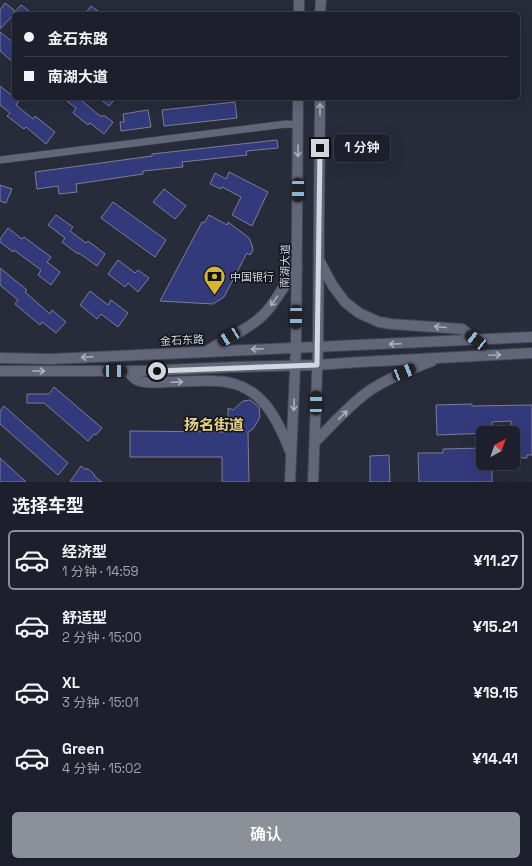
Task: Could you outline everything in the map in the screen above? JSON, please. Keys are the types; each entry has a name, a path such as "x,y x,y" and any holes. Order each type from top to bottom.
{"main road":[{"path":"299,0 299,12"},
{"path":"320,12 321,0"},
{"name":"南湖大道","path":"290,482 296,348 298,100"},
{"path":"313,482 318,347 320,100"},
{"path":"319,260 333,286 345,302 359,313 379,322 390,324 462,329 476,340"},
{"path":"206,351 253,323 266,312 297,269"},
{"name":"金石东路","path":"0,358 51,359 532,337"},
{"path":"0,371 128,371 295,366 532,353"},
{"path":"315,442 348,409 368,392 397,375 442,358"},
{"path":"128,371 137,380 155,383 217,381 236,384 255,393 278,422 292,455"}],"street":[{"path":"0,160 286,124 298,125"}],"building":[{"path":"5,3 14,10 14,12 12,12 12,16 0,29 0,10"},
{"path":"21,5 30,12 15,12"},
{"path":"91,6 99,12 86,12"},
{"path":"0,32 12,41 12,61 0,51"},
{"path":"0,86 12,95 12,100 19,101 16,105 33,119 35,116 55,132 46,144 26,127 24,129 7,116 10,113 0,105"},
{"path":"66,100 83,100 100,116 105,116 113,122 104,134 90,123 88,125 73,113 76,108"},
{"path":"102,100 114,100 109,106"},
{"path":"235,102 237,118 164,126 162,110"},
{"path":"148,110 151,127 121,131 120,122 124,122 123,114"},
{"path":"277,140 278,148 246,151 247,155 182,162 183,167 143,171 143,174 76,184 77,192 59,194 58,186 37,189 35,172 152,156 152,154"},
{"path":"229,172 268,192 252,226 232,215 241,197 222,187 221,189 210,184 215,173 226,179"},
{"path":"0,185 12,189 6,203 0,201"},
{"path":"164,189 186,206 175,219 153,202"},
{"path":"113,202 166,240 155,257 101,218"},
{"path":"56,215 73,227 70,231 86,243 88,241 105,254 97,266 62,242 65,238 48,225"},
{"path":"209,215 227,225 228,222 249,238 253,250 250,255 247,253 224,297 213,304 160,301 202,222 204,223"},
{"path":"8,228 22,239 24,237 51,257 47,262 60,272 51,285 38,275 41,270 14,250 13,252 0,242 0,239"},
{"path":"118,260 135,273 138,270 149,278 138,292 128,283 125,287 108,274"},
{"path":"0,268 27,290 25,292 50,314 52,310 66,322 56,333 42,322 40,325 15,304 18,300 0,285"},
{"path":"90,291 108,305 111,300 128,313 118,327 101,314 97,319 80,305"},
{"path":"54,387 102,428 88,441 44,403 27,403 27,394 49,394"},
{"path":"250,400 259,407 260,417 253,429 248,432 249,482 222,482 222,457 130,457 130,431 225,432 225,423 228,423 228,408 233,410 243,401"},
{"path":"436,405 532,405 532,455 527,455 527,458 520,457 520,426 511,426 511,421 492,422 492,426 476,426 476,434 437,435"},
{"path":"4,406 68,463 58,475 0,424 0,411"},
{"path":"476,448 476,470 492,470 492,482 419,482 418,453 443,453 443,449"},
{"path":"389,455 390,482 370,482 370,456"},
{"path":"0,458 26,482 0,482"},
{"path":"81,466 86,470 87,468 102,482 70,482"}],"place":[{"name":"中国银行","path":"214,296"}],"district":[{"name":"扬名街道","path":"214,425"}],"route":[{"path":"157,371 317,365 320,148"}]}
